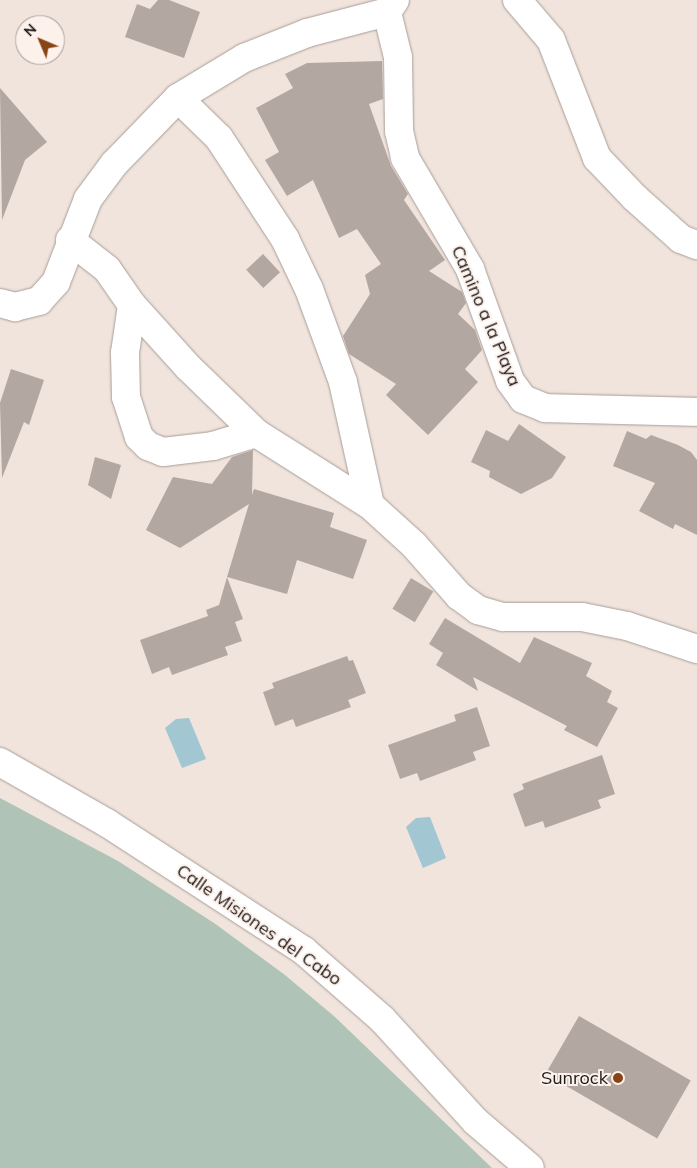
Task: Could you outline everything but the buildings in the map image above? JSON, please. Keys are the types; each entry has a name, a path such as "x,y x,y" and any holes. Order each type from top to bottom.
{"street":[{"path":"517,0 551,40 597,158 634,197 681,239 697,246"},
{"path":"0,302 15,307 39,301 56,282 70,240 88,199 114,164 178,98 244,58 307,33 391,6"},
{"name":"Camino a la Playa","path":"391,6 398,58 399,131 405,158 470,269 510,381 523,398 545,408 697,412"},
{"path":"178,98 219,138 285,239 310,289 343,382 370,505"},
{"path":"70,240 107,269 132,305 188,367 256,433 370,505 414,545 459,596 478,610 504,617 582,617 627,626 697,649"},
{"path":"132,305 125,353 126,397 139,438 148,446 162,452 213,446 256,433"},
{"name":"Calle Misiones del Cabo","path":"0,762 107,824 304,951 382,1019 475,1121 530,1168"}],"green space":[{"path":"0,798 118,861 214,923 285,975 335,1017 492,1168 0,1168"}],"water":[{"path":"189,718 206,759 182,768 165,728 176,719"},
{"path":"430,817 446,858 423,868 406,827 416,818"}],"place":[{"name":"Sunrock","path":"618,1078"}]}
